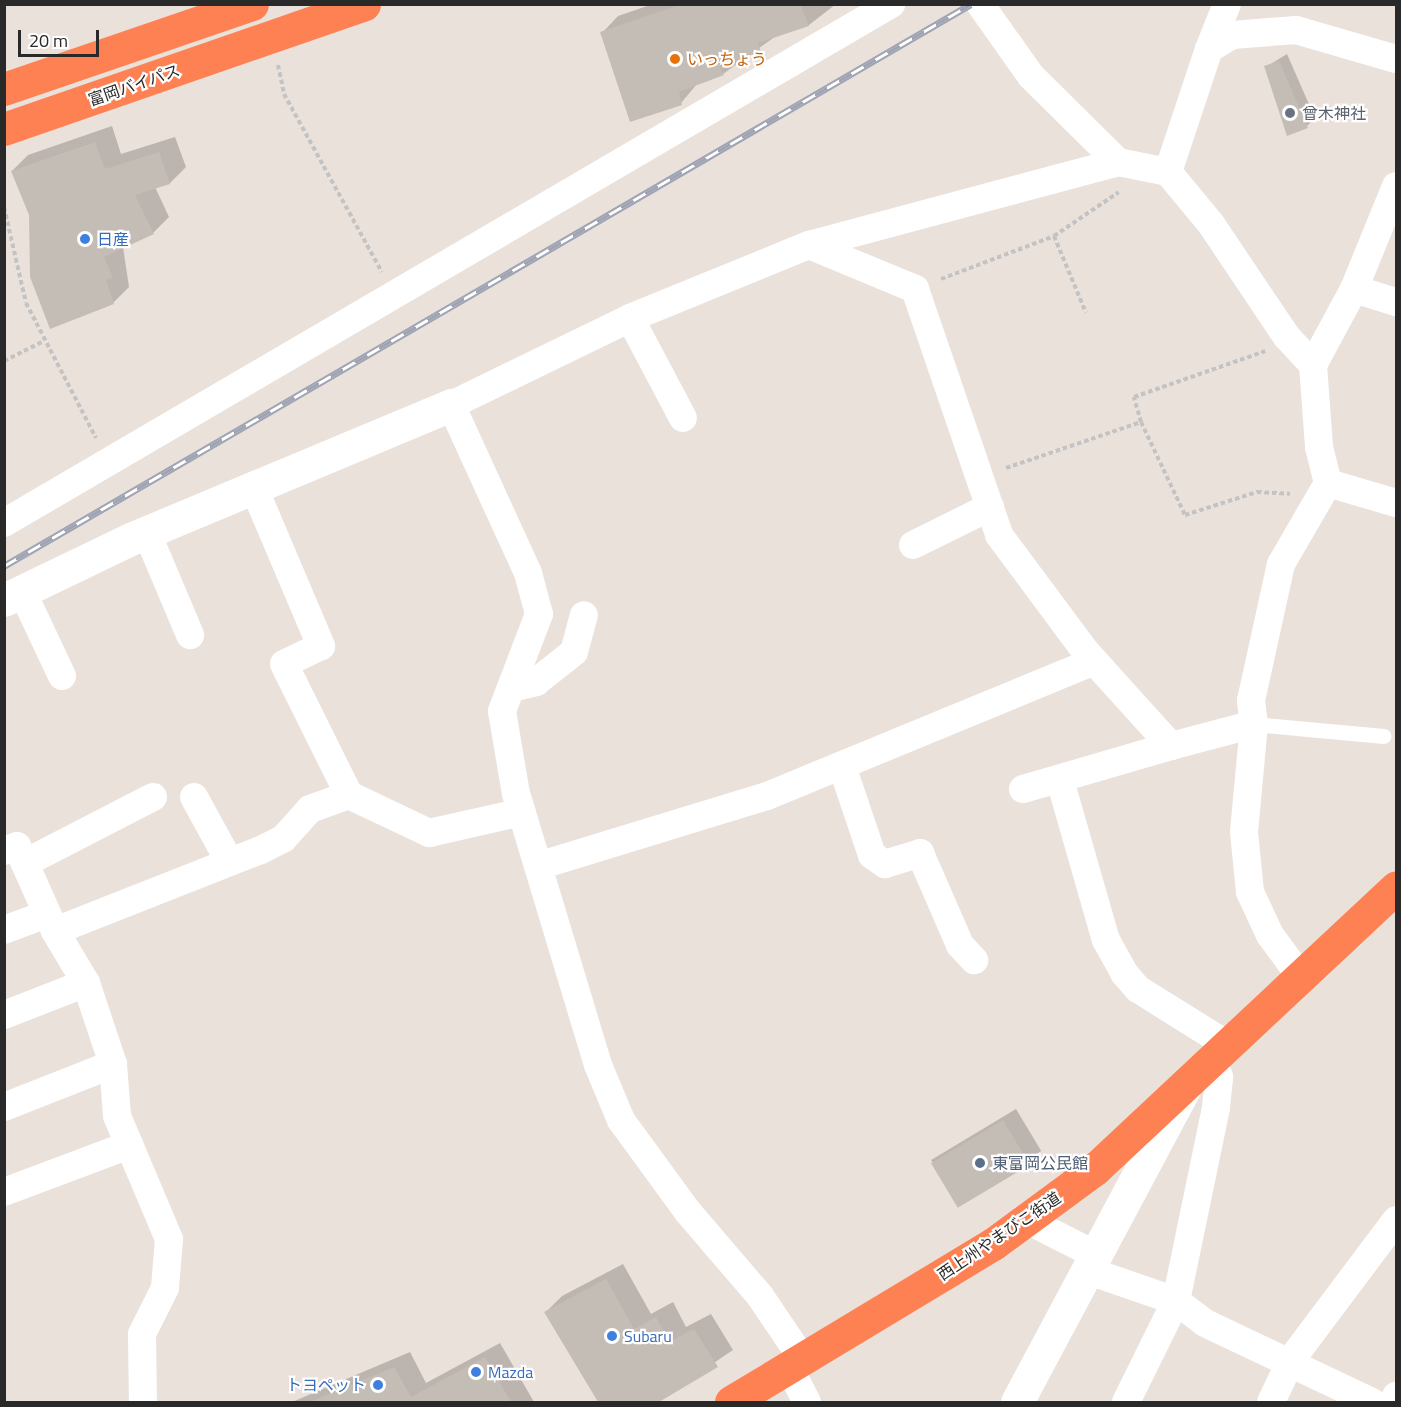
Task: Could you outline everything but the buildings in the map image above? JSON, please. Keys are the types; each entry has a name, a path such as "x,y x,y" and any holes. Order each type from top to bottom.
{"highway":[{"path":"4,89 252,4"},
{"name":"富岡バイパス","path":"4,129 273,38 364,4"},
{"name":"西上州やまびこ街道","path":"731,1402 797,1365 1027,1220 1095,1169 1186,1084 1298,973 1394,893"}],"street":[{"path":"4,523 891,4"},
{"path":"1168,172 1209,49 1227,4"},
{"path":"985,13 1031,75 1129,164"},
{"path":"1209,49 1232,35 1296,30 1396,59"},
{"path":"62,676 13,596 147,533 451,405 630,318 809,245 1129,164 1168,172 1211,224 1287,337 1313,364"},
{"path":"1298,973 1270,935 1250,892 1244,832 1254,724 1251,701 1281,564 1321,494 1313,364 1354,289 1396,186"},
{"path":"809,245 915,289 976,477 990,507 999,535 1023,574 1094,661 1171,746"},
{"path":"1354,289 1396,302"},
{"path":"630,318 683,418"},
{"path":"451,405 528,573 539,614 502,711 522,812 598,1065 621,1120 688,1212 760,1296 797,1365 807,1402"},
{"path":"254,488 321,646 284,664 349,795 429,833 522,812"},
{"path":"1321,494 1396,503"},
{"path":"913,545 990,507"},
{"path":"147,533 189,635"},
{"path":"511,688 536,682 574,652 584,615"},
{"path":"538,866 767,796 1094,661"},
{"path":"1023,789 1254,724"},
{"path":"842,766 877,863 920,854 960,945 974,960"},
{"path":"1060,780 1106,940 1124,973 1138,989 1220,1051 1216,1107 1176,1301 1126,1402"},
{"path":"4,930 51,922 228,861 283,839 310,809 349,795"},
{"path":"143,1402 142,1334 165,1288 169,1239 117,1116 113,1064 86,983 15,857 153,797"},
{"path":"194,797 228,861"},
{"path":"4,1015 86,983"},
{"path":"4,1107 113,1064"},
{"path":"1017,1402 1186,1084"},
{"path":"4,1192 129,1145"},
{"path":"1027,1220 1090,1262 1176,1301 1205,1323 1291,1360 1372,1402"},
{"path":"1271,1402 1291,1360 1396,1220"},
{"path":"1395,1402 1396,1396"}],"lane":[{"path":"1254,724 1383,736"}],"path":[{"path":"273,38 284,94 394,294"},
{"path":"915,289 1054,236 1132,184 1129,164"},
{"path":"4,207 26,303 109,461"},
{"path":"1054,236 1086,313"},
{"path":"1287,337 1262,352 1134,397 1141,422 1185,515 1257,492 1321,494"},
{"path":"4,362 44,341"},
{"path":"976,477 1141,422"}],"railway":[{"path":"4,566 971,4"}],"place":[{"name":"いっちょう","path":"675,59"},
{"name":"曾木神社","path":"1290,113"},
{"name":"日産","path":"85,239"},
{"name":"東富岡公民館","path":"980,1163"},
{"name":"Subaru","path":"612,1336"},
{"name":"Mazda","path":"476,1372"},
{"name":"トヨペット","path":"378,1385"}]}
